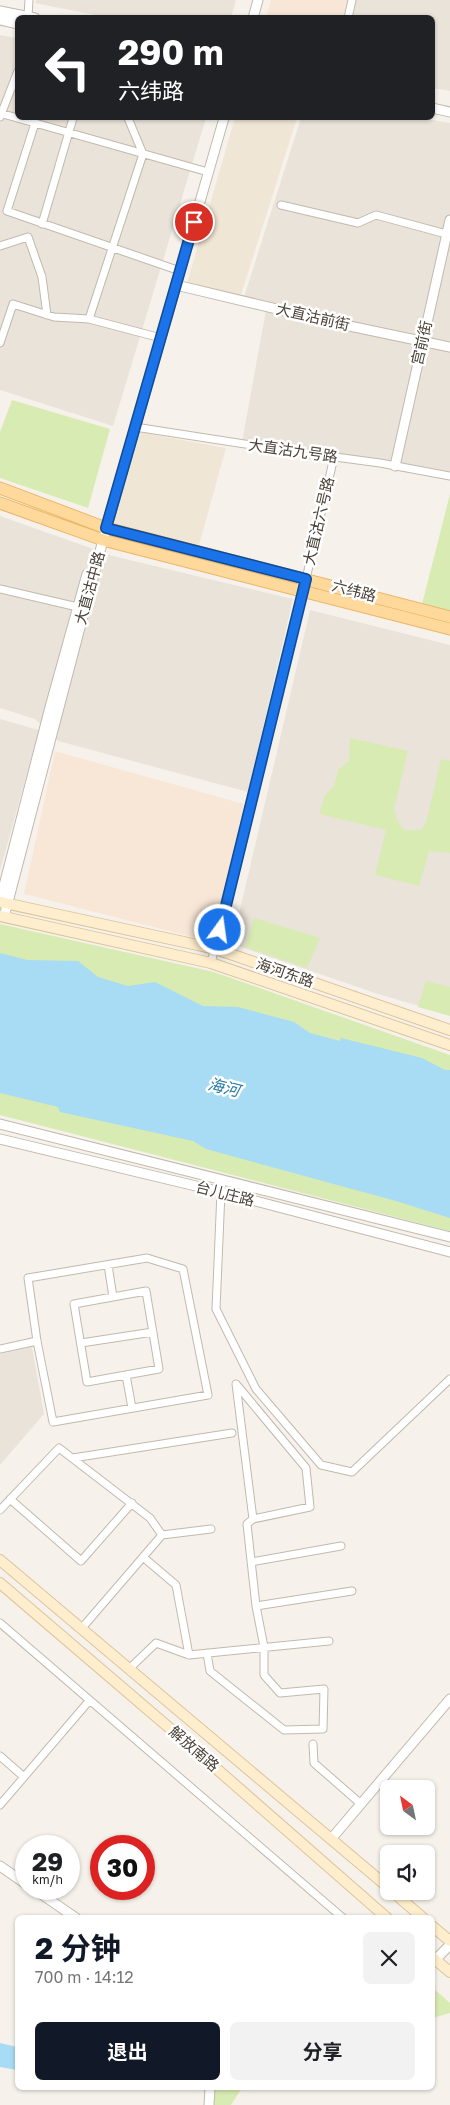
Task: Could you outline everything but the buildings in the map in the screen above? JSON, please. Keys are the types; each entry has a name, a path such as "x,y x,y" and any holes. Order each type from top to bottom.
{"main road":[{"name":"六纬路","path":"0,488 104,527 450,616"},
{"name":"六纬路","path":"0,503 100,539 450,629"},
{"name":"海河东路","path":"2,902 216,949 450,1030"},
{"name":"海河东路","path":"2,916 211,963 450,1045"},
{"name":"解放南路","path":"0,1560 380,1880"},
{"name":"解放南路","path":"0,1583 173,1730 383,1915"},
{"path":"402,1900 419,1915"},
{"path":"435,1928 450,1941"},
{"path":"435,1959 449,1968"}],"street":[{"path":"29,0 31,15"},
{"path":"248,15 252,0"},
{"path":"254,15 258,0"},
{"path":"349,15 352,0"},
{"path":"0,11 21,15"},
{"path":"0,20 15,23"},
{"path":"15,78 0,114 15,118"},
{"path":"435,109 450,112"},
{"path":"23,120 205,172"},
{"path":"42,224 72,120"},
{"path":"89,320 143,154 129,120"},
{"name":"大直沽中路","path":"104,527 205,172 218,120"},
{"name":"大直沽中路","path":"205,172 223,120"},
{"path":"35,123 7,211 177,270"},
{"path":"281,205 358,223 376,215 449,234"},
{"name":"宫前街","path":"395,466 422,341 449,234 450,220"},
{"path":"0,246 28,237 42,277 47,315"},
{"name":"大直沽中路","path":"2,916 2,902 81,608 100,539 135,427 158,337 176,285 177,270"},
{"name":"大直沽前街","path":"176,285 450,347"},
{"path":"0,343 13,304 54,317 89,320 158,337"},
{"name":"大直沽九号路","path":"135,427 450,476"},
{"name":"大直沽六号路","path":"211,963 303,592 334,457"},
{"path":"0,589 81,608"},
{"name":"台儿庄路","path":"0,1124 450,1237"},
{"name":"台儿庄路","path":"0,1139 221,1192 450,1252"},
{"path":"221,1192 216,1309 256,1389 322,1465 352,1472 450,1379"},
{"path":"147,1258 183,1269 208,1394 53,1422 37,1342 28,1278 108,1264 147,1258"},
{"path":"108,1264 113,1297"},
{"path":"146,1291 159,1369 87,1382 74,1304 113,1297 146,1291"},
{"path":"81,1343 153,1332"},
{"path":"0,1349 37,1342"},
{"path":"126,1375 132,1408"},
{"path":"207,1654 210,1671 284,1730 323,1729 324,1689 280,1693 264,1675 264,1648 256,1606 248,1524 253,1519 310,1507 306,1468 236,1384 253,1519"},
{"path":"73,1458 232,1433"},
{"path":"0,1510 59,1448 150,1518 162,1535"},
{"path":"10,1499 81,1561 132,1503"},
{"path":"82,1628 162,1535 211,1529"},
{"path":"251,1562 341,1546"},
{"path":"143,1558 176,1585 189,1655"},
{"path":"256,1606 352,1591"},
{"path":"0,1623 340,1915"},
{"path":"130,1668 156,1643 189,1655 329,1641"},
{"path":"332,1838 450,1699"},
{"path":"0,1805 90,1701"},
{"path":"313,1744 314,1763 361,1804"},
{"path":"0,1756 24,1777"},
{"path":"0,1866 15,1876"},
{"path":"50,1900 72,1915"},
{"path":"435,1957 450,1945"},
{"path":"209,2105 210,2090"}],"shaded area":[{"path":"36,0 236,0 232,15 95,15 35,3"},
{"path":"271,0 348,0 344,15 267,15"},
{"path":"355,0 450,0 450,91 435,88 435,15 352,15"},
{"path":"0,35 15,38 15,120 205,120 113,426 0,390"},
{"path":"234,120 296,120 241,295 187,283"},
{"path":"300,120 433,120 450,123 450,474 403,464 242,442 266,310 243,300"},
{"path":"139,432 226,448 199,545 113,524"},
{"path":"0,516 113,556 293,599 248,792 58,741 35,719 0,708"},
{"path":"310,610 450,645 450,1015 378,994 232,944"},
{"path":"0,719 39,730 0,871"},
{"path":"55,751 244,804 212,942 24,894"},
{"path":"32,1347 44,1414 0,1465 0,1354"}],"green space":[{"path":"12,400 110,429 88,508 0,478 0,432"},
{"path":"450,494 450,611 422,604"},
{"path":"350,738 408,751 394,809 397,820 404,830 421,830 426,823 441,759 450,761 450,853 429,851 419,886 375,875 386,830 319,814 325,795 334,786 338,770 349,761"},
{"path":"254,918 320,938 307,968 245,947"},
{"path":"0,924 214,972 450,1055 450,1231 0,1115"},
{"path":"426,981 450,987 450,1016 418,1007"},
{"path":"435,1990 450,2003 450,2013 435,2017"},
{"path":"213,2090 241,2090 231,2105 209,2105"}],"water":[{"name":"海河","path":"0,953 27,960 78,961 98,977 128,986 155,982 203,1006 238,1007 294,1022 310,1033 340,1041 341,1038 422,1058 445,1070 450,1070 450,1218 396,1201 206,1149 193,1141 60,1112 58,1107 0,1093"},
{"path":"0,2043 15,2047 15,2070 0,2067"}],"route":[{"path":"194,222 106,528 306,579 220,930"}]}
